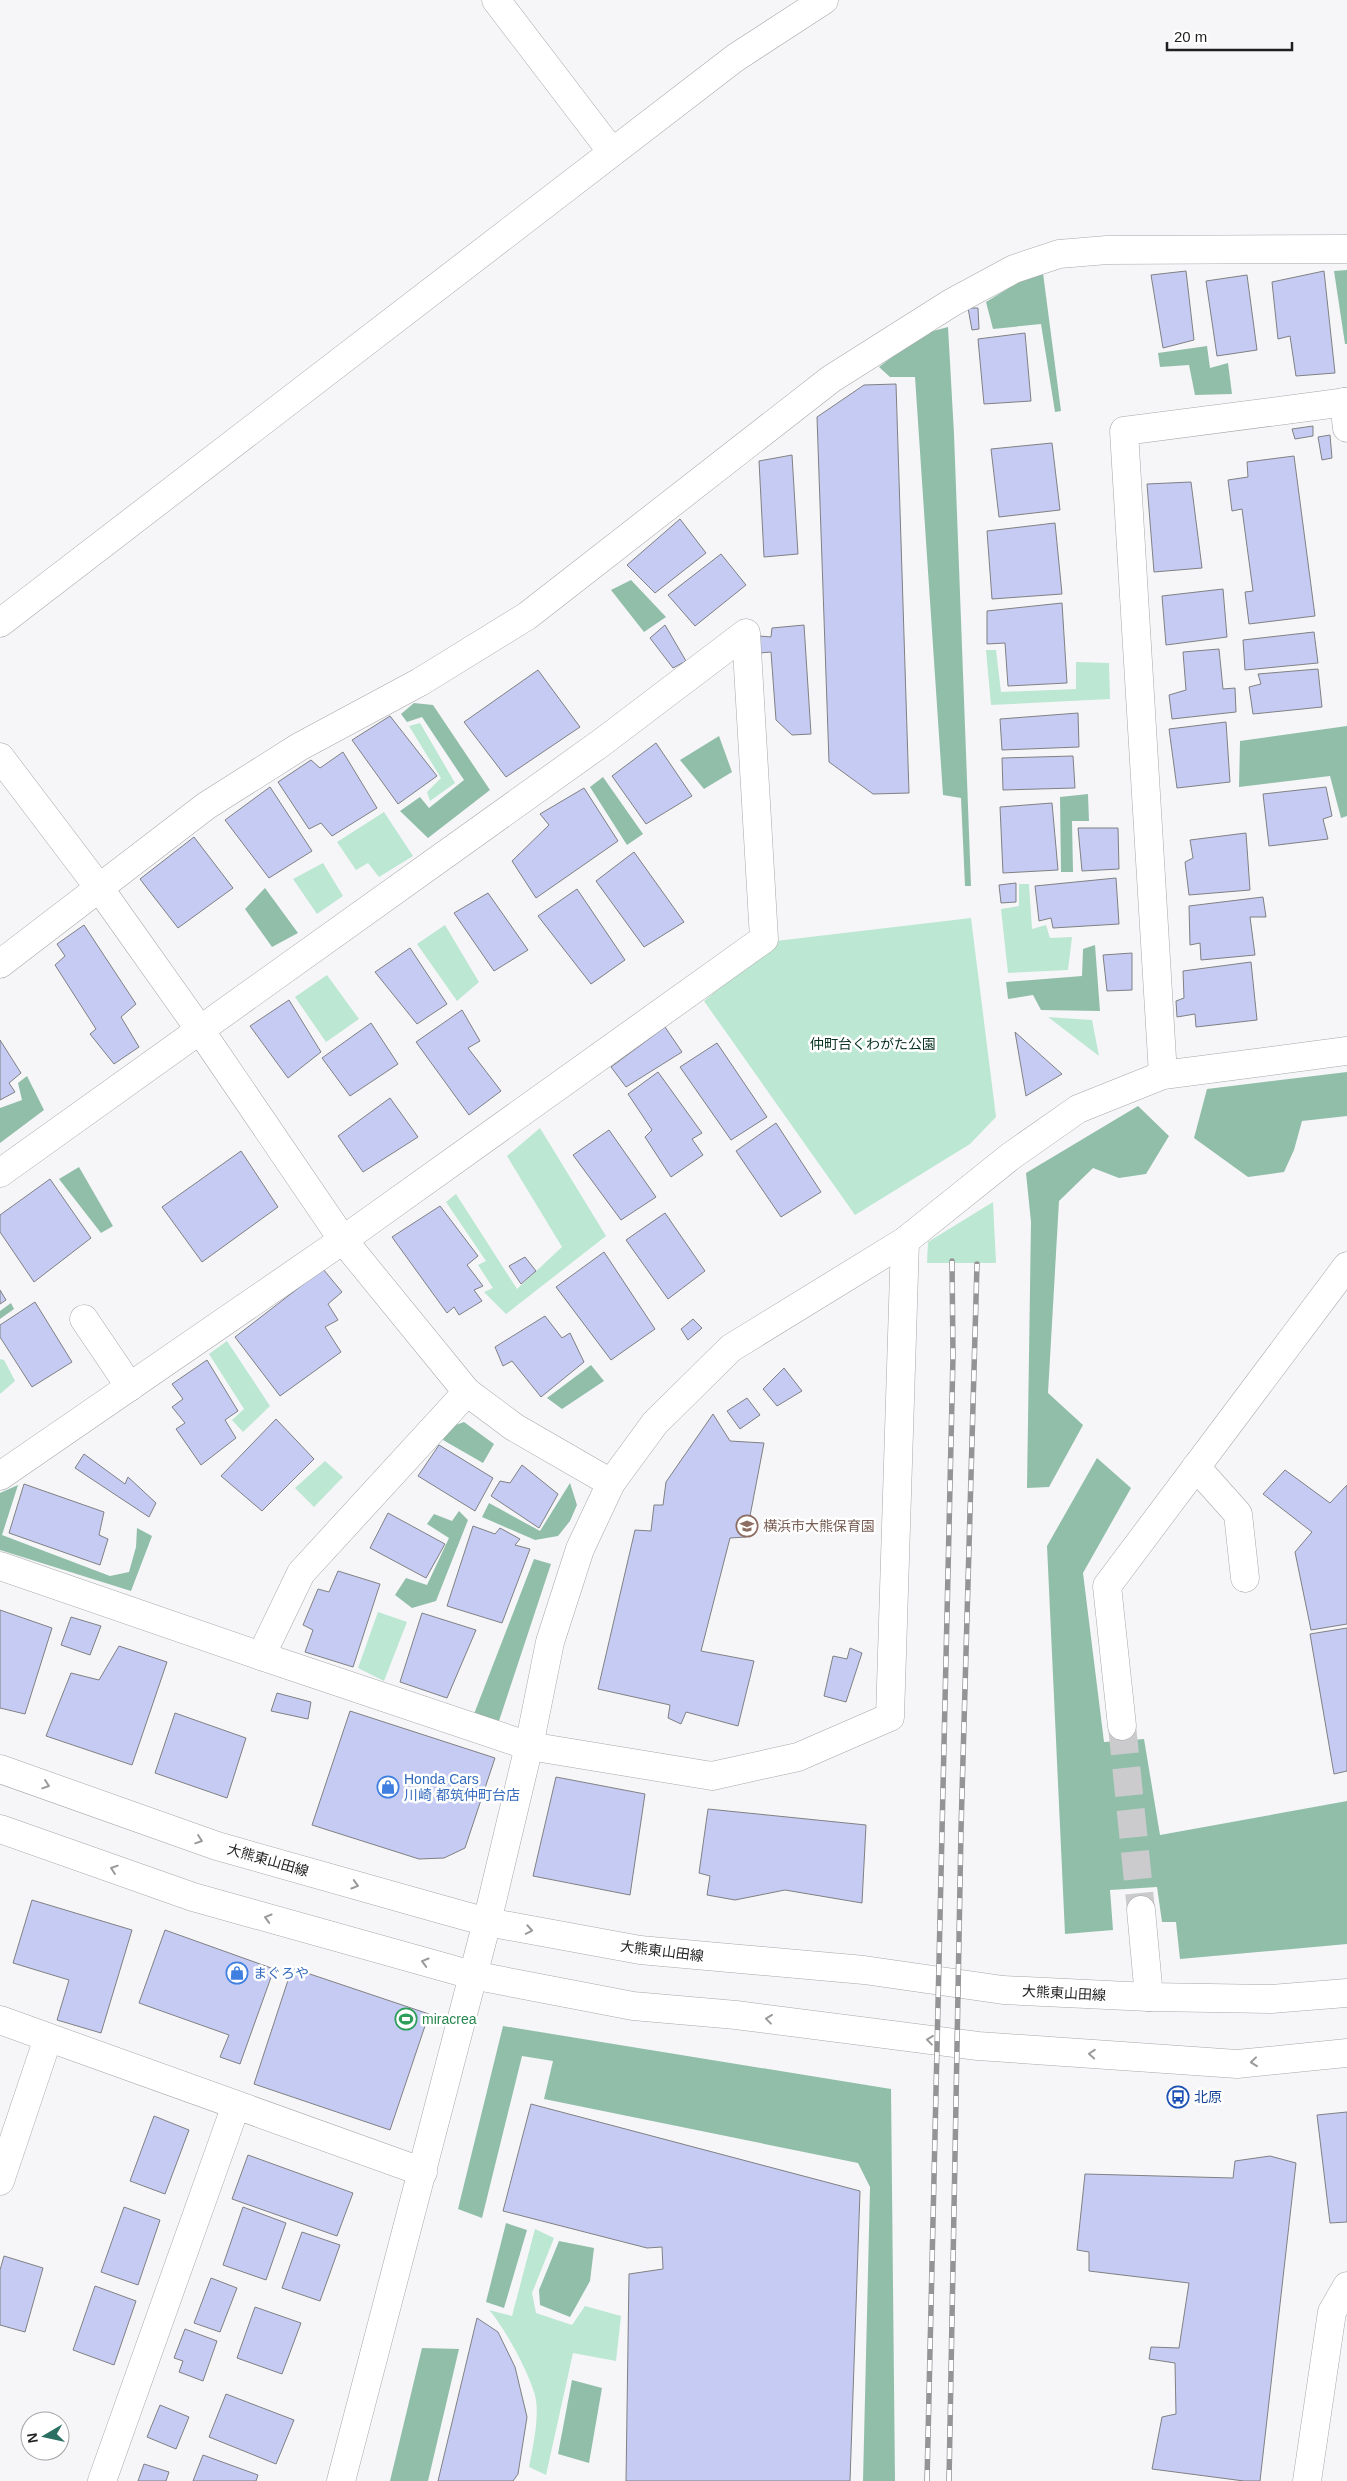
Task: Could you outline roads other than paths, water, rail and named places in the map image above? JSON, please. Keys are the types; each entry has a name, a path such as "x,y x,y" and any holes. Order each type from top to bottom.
{"street":[{"path":"496,0 612,152"},
{"path":"0,623 735,58 824,0"},
{"path":"0,964 206,806 292,752 420,682 527,616 831,379 951,303 1014,269 1059,254 1107,250 1347,249"},
{"path":"1163,1075 1124,431 1346,411"},
{"path":"0,1173 601,743 746,633 764,939 343,1240 0,1476"},
{"path":"0,757 100,889 200,1030 343,1240 467,1392 514,1427 611,1483"},
{"path":"341,2481 487,1922 529,1746 550,1642 580,1549 611,1483 656,1423 731,1348 905,1241 1011,1156 1078,1109 1163,1075 1347,1051"},
{"path":"0,1566 529,1746 712,1776 798,1757 890,1717 905,1241"},
{"path":"1122,1726 1107,1586 1347,1266"},
{"path":"84,1319 130,1387"},
{"path":"261,1656 301,1573 467,1392"},
{"path":"1196,1467 1238,1514 1245,1578"},
{"name":"大熊東山田線","path":"0,1769 217,1846 487,1922 640,1950 864,1970 1003,1990 1148,1997 1272,1998 1347,1994"},
{"path":"0,1830 193,1897 472,1975 633,2006 736,2015 978,2046 1237,2064 1347,2053"},
{"path":"1141,1910 1148,1997"},
{"path":"0,2020 423,2172"},
{"path":"0,2180 48,2038"},
{"path":"102,2481 236,2105"},
{"path":"1307,2481 1332,2312 1347,2286"}],"tunnel":[{"path":"1122,1726 1141,1910"}],"railway":[{"path":"927,2481 953,1356 952,1261"},
{"path":"949,2481 961,1830 977,1264"}],"place":[{"name":"横浜市大熊保育園","path":"747,1526"},
{"name":"Honda Cars 川崎 都筑仲町台店","path":"388,1787"},
{"name":"まぐろや","path":"237,1973"},
{"name":"miracrea","path":"406,2019"},
{"name":"北原","path":"1178,2097"}],"park label":[{"name":"仲町台くわがた公園","path":"873,1044"}]}
